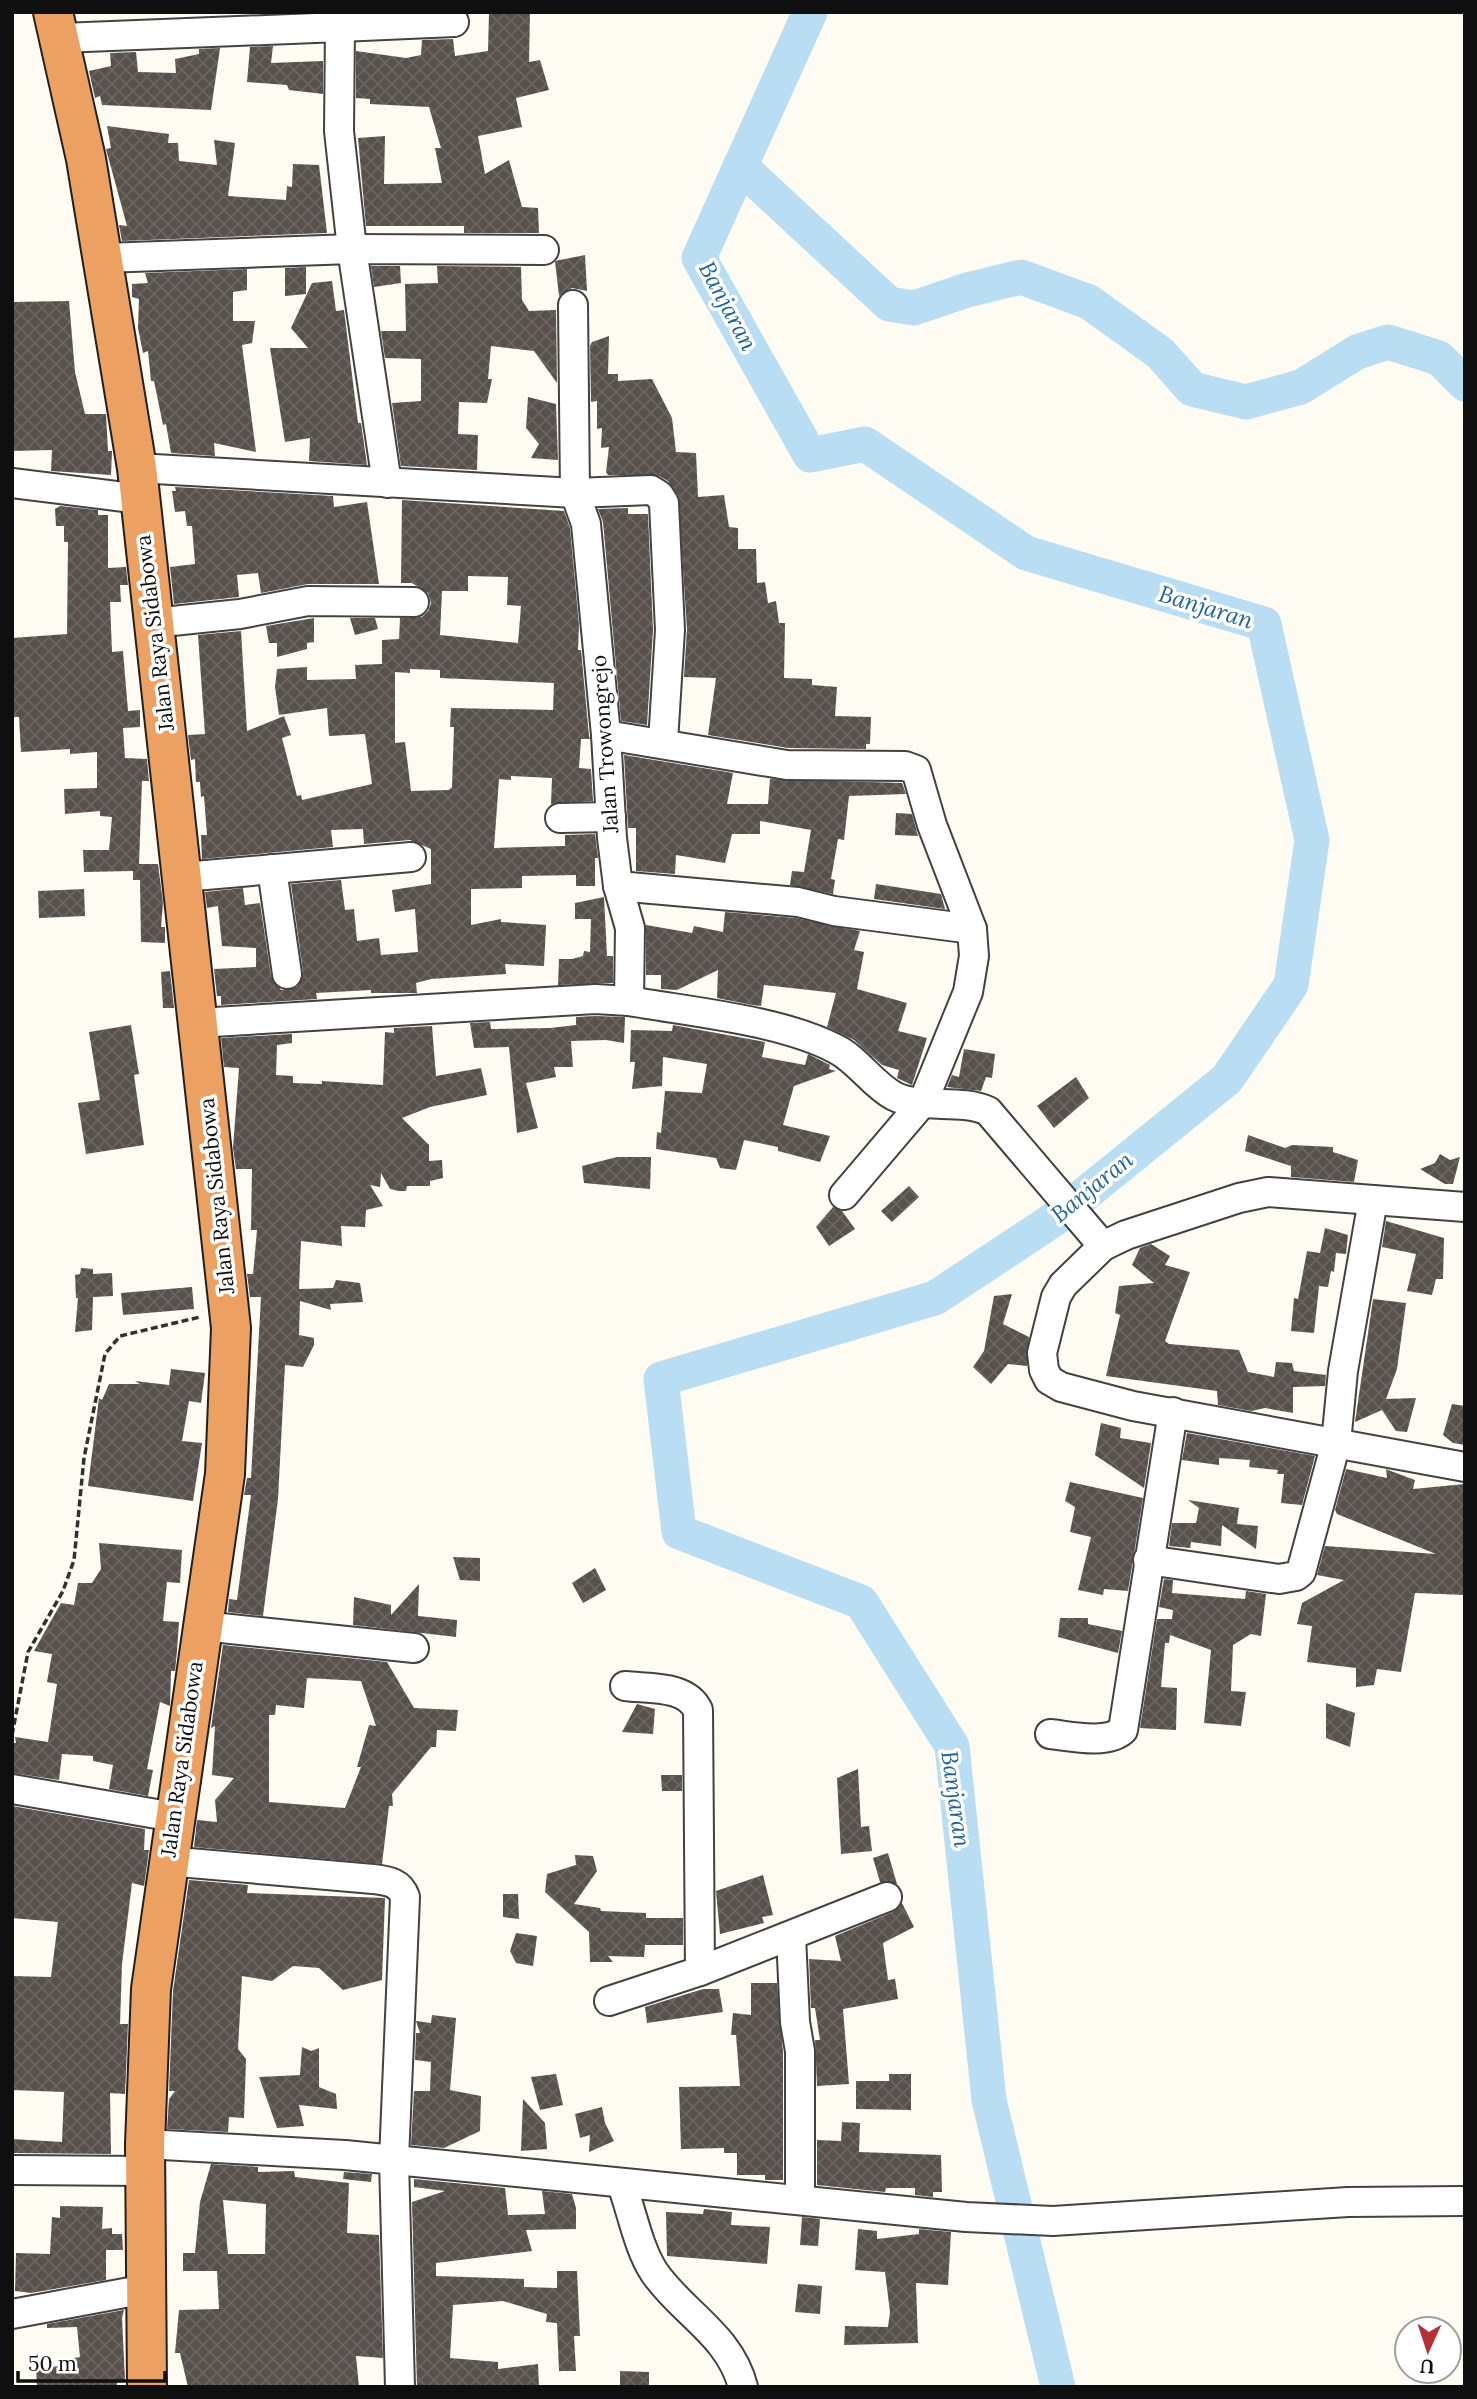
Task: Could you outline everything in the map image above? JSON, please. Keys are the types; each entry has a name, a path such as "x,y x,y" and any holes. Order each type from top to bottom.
{"highway":[{"name":"Jalan Raya Sidabowa","path":"57,25 104,258 138,484 230,1311 226,1458 151,1989 145,2157 147,2387"}],"street":[{"path":"340,20 338,115 352,249 387,484"},
{"path":"57,25 340,20 454,22"},
{"path":"104,258 352,249 544,250"},
{"name":"Jalan Trowongrejo","path":"573,305 575,493 586,524 618,886 630,928 629,1001"},
{"path":"12,483 387,484 575,493 651,491 659,495 664,503 670,630 663,742"},
{"path":"153,623 240,614 308,601 414,602"},
{"path":"606,735 663,742 787,765 911,766 916,770 932,825 972,929 974,956 968,992 923,1102 844,1195"},
{"path":"560,818 611,817"},
{"path":"183,877 411,857"},
{"path":"272,869 287,974"},
{"path":"618,886 798,902 827,909 972,929"},
{"path":"197,1023 595,999 629,1001 756,1024 834,1048 894,1096 923,1102 963,1104 988,1111 1097,1240"},
{"path":"1465,1208 1254,1194 1126,1235 1097,1240 1056,1297 1042,1353 1044,1370 1049,1380 1061,1387 1133,1406 1465,1467"},
{"path":"1148,1560 1279,1578 1296,1576 1305,1563 1336,1443 1343,1371 1373,1200"},
{"path":"1050,1734 1103,1738 1116,1737 1123,1730 1173,1412"},
{"path":"202,1626 414,1648"},
{"path":"625,1686 681,1693 691,1699 698,1710 700,1970"},
{"path":"12,1789 174,1817"},
{"path":"167,1861 373,1879 401,1887 405,1897 394,2160 400,2387"},
{"path":"609,2001 700,1970 887,1897"},
{"path":"790,1936 795,2022 800,2051 800,2199"},
{"path":"12,2170 145,2157 394,2160 622,2185 800,2199 966,2217 1053,2221 1348,2202 1465,2201"},
{"path":"622,2185 653,2270 680,2303 711,2330 731,2356 743,2387"},
{"path":"12,2314 146,2289"}],"path":[{"path":"12,1735 28,1653 63,1591 74,1560 84,1458 104,1354 120,1336 230,1311"}],"building":[{"path":"489,12 530,12 529,62 540,60 549,90 516,98 522,127 478,136 485,174 509,160 522,207 538,208 539,233 464,233 464,226 366,226 358,138 385,136 384,184 442,183 435,148 441,148 429,107 370,104 370,99 356,98 356,51 406,58 421,55 422,40 453,39 455,56 488,51"},
{"path":"273,46 271,63 323,61 323,94 289,90 287,85 247,82 250,47"},
{"path":"220,48 211,110 102,105 100,96 95,98 89,71 111,66 110,53 136,52 138,72 176,73 175,59 199,54 199,49"},
{"path":"107,126 169,134 168,143 178,143 179,161 217,165 214,140 235,143 228,196 286,200 287,186 292,187 293,164 319,165 327,233 122,241 119,225 127,226 106,149 111,148"},
{"path":"585,255 587,291 572,288 559,296 555,261"},
{"path":"371,266 400,266 401,283 374,287"},
{"path":"437,266 521,267 522,300 529,311 556,310 557,383 534,351 491,346 488,379 492,379 487,403 459,402 458,434 478,435 477,470 401,466 392,403 421,401 421,359 385,358 381,331 406,331 405,284 438,283"},
{"path":"306,267 306,294 285,296 285,268"},
{"path":"247,269 247,290 233,292 233,321 255,321 252,343 242,345 256,452 214,443 215,456 171,453 166,424 163,425 154,381 151,381 148,351 143,353 138,328 139,299 132,297 132,284 148,283 145,273"},
{"path":"332,281 336,311 344,310 358,423 361,423 367,465 309,461 310,438 285,442 270,348 308,348 291,328 312,283"},
{"path":"69,301 75,372 85,414 106,414 108,451 112,451 111,475 51,471 52,450 12,451 12,302"},
{"path":"609,336 608,374 618,374 618,381 652,379 672,418 676,452 696,453 698,497 724,495 729,527 738,528 738,549 756,549 757,583 765,582 768,603 776,601 779,623 785,623 784,678 812,679 812,685 837,687 835,716 871,717 870,744 866,744 866,749 788,748 708,735 716,678 684,677 687,629 678,495 668,481 659,476 608,475 606,472 609,447 601,448 602,428 597,429 597,401 591,402 590,346 592,342"},
{"path":"528,397 556,404 558,460 531,458 539,444 526,428"},
{"path":"175,487 333,496 334,507 367,502 379,584 308,584 261,593 258,573 237,575 239,597 174,604 170,567 195,564 192,526 187,526 185,511 175,512 172,491 176,491"},
{"path":"402,500 564,511 570,528 579,625 578,650 581,650 590,739 581,739 579,768 591,769 593,801 551,804 552,778 511,776 511,780 499,779 494,848 565,846 565,835 595,834 598,858 595,858 595,886 576,886 576,875 522,876 522,888 471,889 471,925 501,919 501,922 546,925 544,966 505,964 506,974 431,979 416,983 417,993 371,993 371,990 316,993 317,999 221,1005 221,996 217,996 214,969 256,967 256,948 222,946 218,906 207,908 205,892 243,888 245,905 260,903 271,976 281,990 297,987 303,972 291,884 341,880 345,910 354,909 357,941 379,938 381,955 418,952 415,909 395,912 392,890 431,884 431,849 410,840 364,844 363,829 331,830 333,847 202,859 201,835 207,835 204,796 201,797 200,782 196,782 195,759 191,760 188,735 205,734 198,635 241,631 247,731 284,716 291,735 282,738 297,796 301,795 302,800 372,784 365,734 329,736 327,708 279,715 275,687 277,669 307,667 307,680 356,679 355,665 382,664 382,640 399,639 400,618 422,617 431,603 428,593 412,583 401,583","holes":["468,576 508,577 507,605 521,606 518,643 440,635 442,591 468,591","410,669 440,670 440,678 554,683 553,710 451,708 450,727 454,727 452,787 449,790 411,791 405,742 395,743 395,672 410,673"]},
{"path":"60,506 98,510 98,515 108,515 108,568 126,567 128,585 120,585 121,602 110,602 112,652 123,651 128,711 140,710 140,727 123,728 125,758 147,759 149,781 142,781 139,864 158,864 163,903 161,927 165,927 165,943 141,942 140,880 133,880 133,871 84,872 83,850 109,850 112,817 100,816 100,811 65,814 64,789 97,788 97,752 70,754 70,749 21,752 19,717 12,717 12,638 67,634 68,542 64,542 64,526 56,526 55,509"},
{"path":"628,508 628,514 648,514 653,630 647,725 621,721 603,522 598,509"},
{"path":"314,618 314,642 307,643 307,649 277,657 277,643 269,643 266,626"},
{"path":"350,618 375,618 378,629 355,635"},
{"path":"624,755 733,773 727,804 768,804 770,779 902,783 906,794 849,796 844,840 838,839 831,879 835,880 833,894 790,885 792,871 804,872 811,830 760,821 760,834 732,834 725,863 676,855 675,874 636,871 636,828 628,828"},
{"path":"896,813 912,814 918,836 895,835"},
{"path":"876,884 941,894 945,909 874,899"},
{"path":"84,889 85,916 39,918 38,891"},
{"path":"604,897 607,956 613,956 613,983 558,985 559,959 572,959 583,956 584,951 590,952 591,919 575,919 575,903"},
{"path":"725,912 795,918 860,931 854,950 864,952 857,989 907,1003 898,1031 927,1038 912,1085 897,1078 899,1070 882,1065 854,1040 827,1027 836,993 764,985 761,1006 717,998 718,970 677,990 661,989 661,975 646,975 646,925 692,933 694,926 723,932"},
{"path":"170,971 174,1008 163,1008 161,972"},
{"path":"576,1017 625,1017 624,1043 606,1040 571,1041 573,1067 554,1067 556,1077 526,1083 538,1128 517,1133 509,1047 474,1048 470,1023 490,1022 491,1029 550,1028 576,1025"},
{"path":"131,1025 139,1074 134,1075 144,1145 86,1154 78,1103 100,1100 89,1032"},
{"path":"673,1025 765,1042 762,1057 805,1065 808,1054 830,1065 829,1069 836,1071 794,1086 783,1125 830,1136 820,1162 778,1151 778,1147 744,1140 736,1170 720,1168 716,1158 656,1149 657,1132 661,1133 665,1091 702,1093 707,1064 663,1057 662,1086 632,1089 635,1062 630,1062 631,1030 672,1031"},
{"path":"432,1026 436,1076 481,1068 487,1095 430,1107 402,1118 429,1145 429,1161 442,1160 443,1178 430,1181 430,1186 407,1186 406,1191 399,1191 390,1189 381,1173 380,1187 370,1185 383,1206 366,1210 365,1227 341,1226 342,1246 301,1241 299,1289 333,1288 336,1280 360,1283 363,1302 330,1304 331,1310 300,1301 299,1335 314,1338 314,1345 303,1367 285,1365 278,1499 263,1616 228,1612 229,1599 237,1600 251,1495 244,1495 247,1478 251,1478 261,1297 250,1297 247,1274 253,1274 257,1230 251,1230 252,1169 236,1169 233,1148 239,1068 224,1067 221,1038 292,1034 292,1043 277,1045 276,1075 293,1076 293,1083 322,1084 322,1081 383,1085 385,1032 394,1033 394,1028"},
{"path":"964,1049 995,1054 992,1078 986,1077 981,1091 947,1087 952,1075 959,1077"},
{"path":"1076,1077 1089,1098 1054,1128 1037,1106"},
{"path":"1248,1135 1285,1148 1292,1145 1333,1147 1333,1152 1358,1160 1354,1182 1291,1177 1291,1166 1245,1151"},
{"path":"1440,1154 1450,1160 1460,1157 1453,1184 1445,1184 1420,1169 1435,1163"},
{"path":"617,1157 651,1157 650,1189 584,1183 582,1166"},
{"path":"909,1186 919,1197 892,1222 881,1211"},
{"path":"833,1207 842,1211 855,1229 829,1246 816,1227"},
{"path":"1386,1221 1444,1238 1443,1279 1436,1279 1432,1295 1407,1291 1416,1254 1382,1247"},
{"path":"1325,1228 1348,1235 1346,1254 1336,1253 1334,1272 1331,1271 1328,1287 1319,1286 1314,1333 1291,1331 1294,1298 1298,1299 1307,1251 1320,1253"},
{"path":"1151,1244 1170,1256 1165,1265 1190,1272 1165,1341 1169,1344 1239,1350 1248,1372 1274,1377 1276,1362 1292,1363 1294,1371 1326,1375 1325,1386 1293,1387 1293,1413 1265,1408 1251,1411 1218,1405 1217,1391 1106,1376 1120,1315 1115,1313 1119,1286 1154,1283 1132,1265 1140,1248"},
{"path":"81,1268 93,1269 93,1274 112,1273 113,1296 93,1297 92,1330 75,1332 78,1298 75,1275 80,1274"},
{"path":"192,1287 194,1309 123,1315 121,1293"},
{"path":"1012,1294 1003,1324 1029,1337 1027,1366 1008,1364 991,1384 973,1367 984,1351 994,1296"},
{"path":"1373,1299 1406,1303 1397,1369 1386,1399 1416,1398 1407,1432 1396,1431 1382,1410 1355,1422"},
{"path":"171,1369 205,1373 201,1403 189,1401 182,1441 202,1443 193,1501 88,1486 99,1398 102,1400 109,1384 140,1384 135,1381 169,1385"},
{"path":"1452,1404 1465,1406 1465,1445 1453,1443 1443,1435"},
{"path":"1101,1423 1121,1428 1120,1438 1151,1443 1144,1488 1095,1455"},
{"path":"1187,1433 1315,1456 1302,1505 1281,1503 1284,1474 1277,1474 1278,1470 1249,1467 1250,1460 1219,1458 1219,1465 1182,1460"},
{"path":"1346,1469 1387,1478 1386,1469 1415,1480 1413,1489 1465,1484 1465,1595 1415,1593 1401,1672 1377,1669 1374,1685 1356,1687 1356,1668 1307,1662 1312,1626 1297,1624 1302,1603 1344,1580 1317,1575 1325,1546 1436,1554 1337,1514 1335,1510"},
{"path":"1070,1482 1143,1498 1128,1591 1104,1589 1103,1595 1078,1590 1091,1537 1070,1532 1075,1507 1065,1501"},
{"path":"1188,1500 1239,1508 1237,1524 1258,1526 1256,1549 1222,1525 1221,1546 1191,1542 1190,1548 1169,1546 1172,1523 1196,1523 1199,1508"},
{"path":"99,1543 182,1550 180,1583 167,1582 163,1621 179,1622 177,1651 175,1671 171,1671 170,1706 160,1702 147,1769 153,1770 148,1796 109,1789 113,1765 93,1761 93,1756 62,1754 59,1780 12,1773 12,1743 16,1743 15,1737 48,1742 57,1684 47,1682 52,1654 34,1651 61,1603 74,1605 78,1583 92,1583 101,1569"},
{"path":"453,1557 480,1558 480,1581 460,1580"},
{"path":"595,1568 606,1590 583,1603 572,1583"},
{"path":"1164,1579 1173,1580 1172,1593 1245,1599 1246,1591 1266,1594 1261,1636 1251,1634 1233,1645 1231,1691 1246,1692 1241,1726 1204,1723 1211,1650 1170,1635 1169,1643 1165,1643 1161,1687 1177,1688 1176,1730 1140,1728 1157,1619 1172,1619 1173,1610 1159,1607"},
{"path":"419,1584 418,1616 457,1620 456,1637 353,1625 354,1597 391,1605 391,1615"},
{"path":"1060,1618 1088,1618 1088,1624 1122,1631 1118,1653 1058,1637"},
{"path":"223,1645 387,1662 414,1708 458,1710 456,1731 437,1730 436,1747 431,1747 392,1794 393,1806 389,1806 382,1864 194,1847 197,1820 217,1822 215,1800 234,1778 212,1775 215,1726 211,1728","holes":["307,1678 361,1681 376,1726 369,1725 357,1767 361,1767 345,1808 269,1802 269,1715 275,1715 276,1705 304,1708"]},
{"path":"1326,1703 1355,1713 1350,1747 1326,1738"},
{"path":"637,1704 655,1709 653,1734 622,1732"},
{"path":"858,1769 861,1827 869,1826 872,1851 841,1854 837,1778"},
{"path":"661,1775 682,1775 682,1791 662,1791"},
{"path":"12,1806 145,1829 144,1850 149,1850 144,1886 132,1883 122,1964 120,2024 128,2024 125,2094 110,2093 111,2154 12,2153 12,2139 62,2142 64,2092 12,2090 12,1976 51,1977 58,1922 12,1918"},
{"path":"888,1853 897,1884 880,1882 873,1858"},
{"path":"575,1855 593,1856 597,1871 574,1904 600,1908 601,1911 646,1913 646,1918 683,1918 683,1945 645,1945 644,1957 608,1956 613,1962 590,1962 589,1932 545,1892 547,1874 576,1865"},
{"path":"763,1875 773,1915 762,1917 764,1923 720,1934 716,1891"},
{"path":"189,1880 248,1885 247,1893 385,1898 382,1980 343,1990 319,1968 293,1966 272,1981 242,1976 238,2049 246,2059 244,2118 229,2117 228,2132 167,2129 169,2099 175,2091 169,2091 173,1991"},
{"path":"503,1894 518,1894 519,1919 503,1917"},
{"path":"902,1903 914,1927 883,1943 888,1980 895,1979 898,1999 843,2009 849,2084 817,2086 815,2040 820,2040 815,2008 811,2008 809,1959 841,1961 835,1936 893,1912"},
{"path":"516,1933 537,1936 533,1966 516,1963 510,1951"},
{"path":"751,1983 777,1983 783,2052 783,2180 765,2180 765,2175 737,2175 737,2153 724,2153 724,2148 681,2149 679,2087 740,2086 736,2035 731,2035 733,2013 751,2015"},
{"path":"703,1989 719,1989 723,2012 647,2023 645,2007"},
{"path":"432,2015 456,2018 450,2090 481,2096 480,2131 444,2148 411,2145 414,2091 430,2091 431,2062 415,2060 416,2033 420,2033 416,2021 431,2023"},
{"path":"302,2047 311,2051 319,2048 319,2087 336,2094 337,2109 299,2105 304,2126 277,2128 259,2077 300,2075"},
{"path":"556,2074 563,2105 540,2110 531,2077"},
{"path":"889,2074 911,2074 911,2110 856,2109 856,2081 889,2081"},
{"path":"523,2099 545,2123 547,2149 521,2151"},
{"path":"602,2107 605,2123 614,2141 589,2152 590,2135 580,2138 575,2114"},
{"path":"842,2122 860,2123 859,2152 941,2155 942,2192 933,2192 933,2197 915,2195 915,2188 886,2188 885,2192 817,2185 817,2140 841,2141"},
{"path":"211,2164 258,2167 258,2172 294,2171 295,2177 349,2183 347,2233 379,2235 383,2358 356,2356 359,2387 188,2387 180,2353 175,2353 179,2310 219,2309 217,2271 183,2271 183,2253 195,2253 200,2202","holes":["223,2200 266,2204 265,2254 228,2254"]},
{"path":"344,2172 372,2174 371,2182 343,2179"},
{"path":"414,2179 505,2188 508,2215 545,2214 542,2191 572,2194 576,2208 576,2229 526,2230 532,2251 436,2263 436,2276 524,2279 524,2287 557,2288 557,2271 577,2271 580,2336 574,2336 576,2371 559,2371 557,2323 546,2322 547,2314 503,2301 453,2305 450,2358 498,2362 498,2369 538,2364 539,2387 417,2387 412,2202 445,2191 414,2187"},
{"path":"60,2206 103,2207 102,2229 112,2228 112,2234 122,2234 123,2250 106,2250 106,2280 31,2293 15,2291 16,2253 50,2254 52,2217 60,2218"},
{"path":"704,2209 732,2212 731,2225 770,2227 767,2264 667,2256 666,2212 703,2214"},
{"path":"802,2217 820,2219 818,2246 800,2245"},
{"path":"858,2229 877,2231 877,2239 919,2234 919,2229 951,2232 948,2285 916,2283 918,2343 844,2345 845,2326 888,2327 890,2312 885,2272 855,2270"},
{"path":"798,2284 822,2286 820,2314 795,2312"},
{"path":"124,2310 122,2318 125,2380 117,2380 117,2387 37,2387 36,2368 74,2365 74,2358 80,2357 77,2327 47,2328 47,2324"},
{"path":"620,2371 649,2372 649,2387 620,2387"}],"waterway":[{"name":"Banjaran","path":"810,12 699,258 810,455 865,444 1026,553 1264,624 1312,840 1291,985 1227,1079 1053,1220 935,1298 661,1379 679,1532 861,1602 952,1746 989,2100 1058,2387"},
{"path":"740,166 889,304 914,308 967,290 1021,277 1089,302 1160,353 1192,389 1246,402 1301,387 1357,352 1388,342 1439,358 1465,384"}]}
